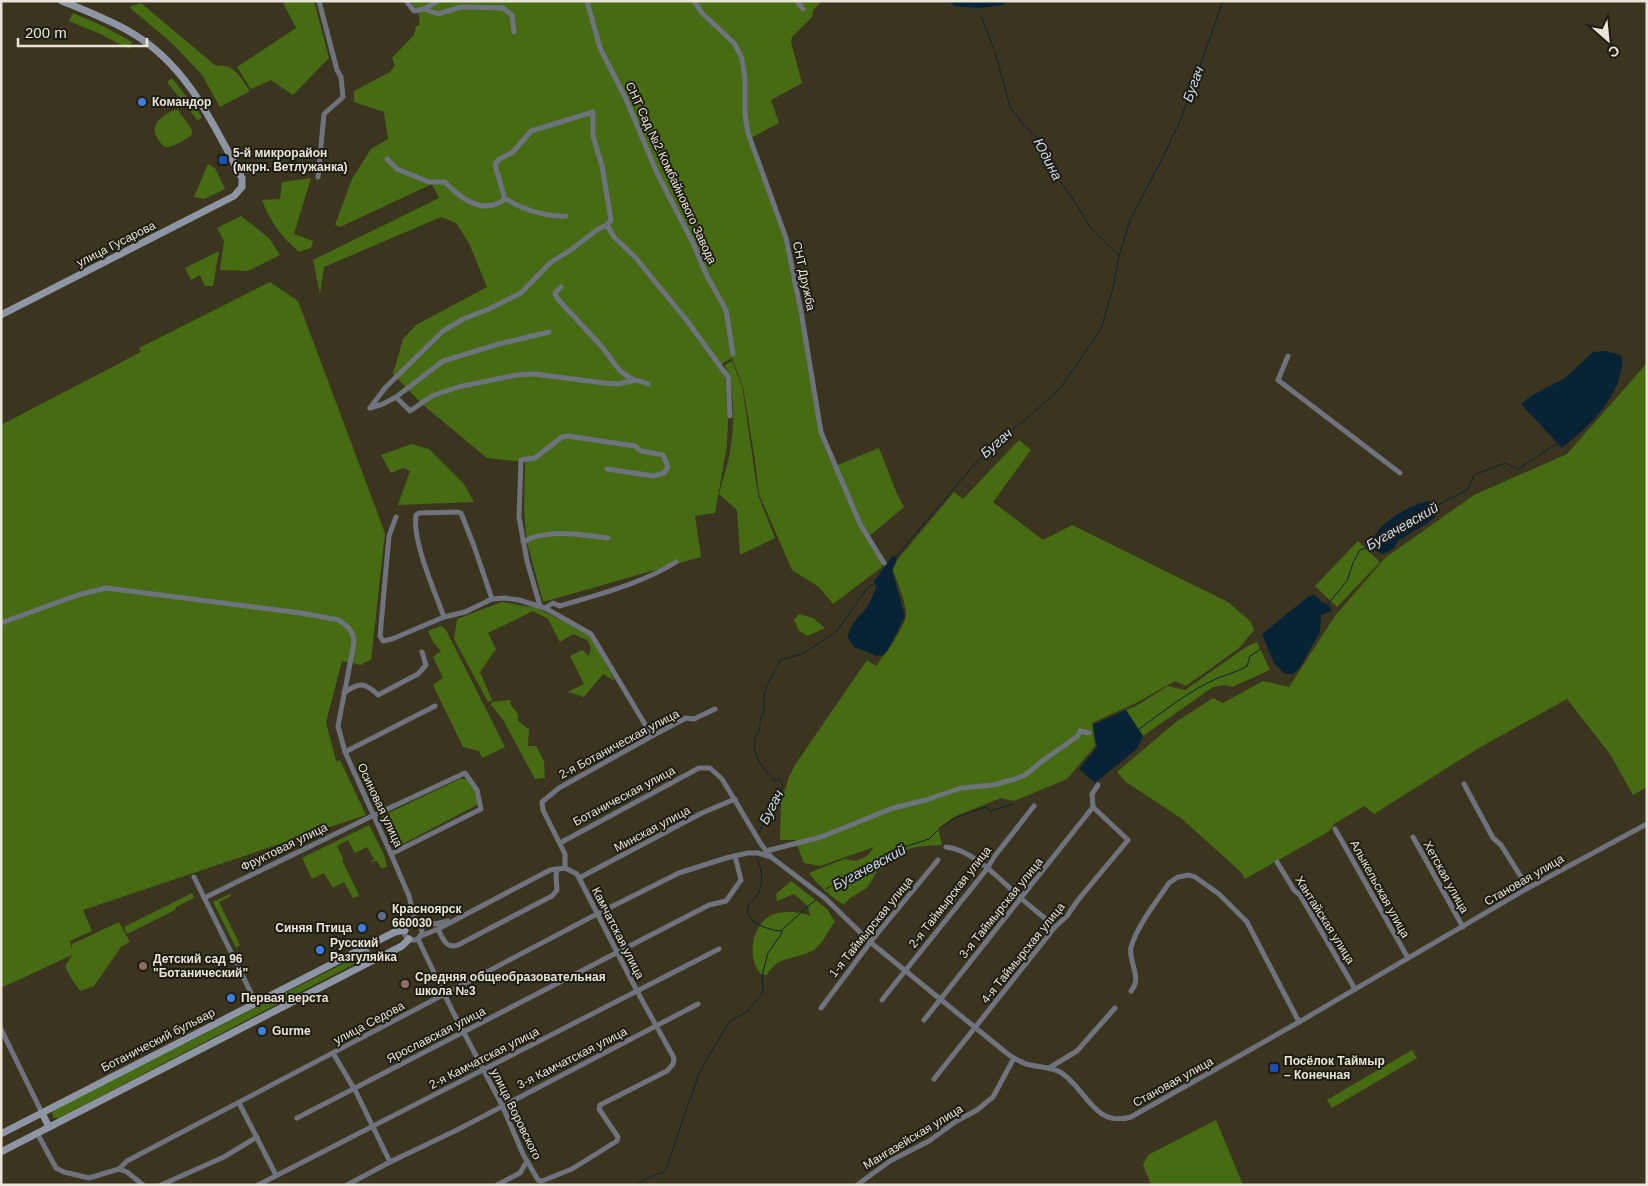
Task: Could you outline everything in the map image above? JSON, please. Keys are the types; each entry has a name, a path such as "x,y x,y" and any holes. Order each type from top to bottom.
{"street":[{"name":"улица Гусарова","path":"1,315 240,191 242,187 242,178 201,101 173,67 152,47 133,34 112,22 62,1"},
{"path":"318,177 324,114 344,97 319,1"},
{"path":"406,1 414,11 424,9 438,1"},
{"name":"СНТ Сад №2 Комбайнового Завода","path":"587,1 600,48 626,99 657,173 689,234 707,276 726,310 733,354"},
{"name":"СНТ Дружба","path":"694,1 702,13 734,43 742,58 748,133 786,238 802,311 821,432 860,524 884,563"},
{"path":"797,1 803,9"},
{"path":"424,9 438,14 462,7 503,8 512,15 514,32"},
{"path":"505,199 495,165 498,160 513,152 531,131 593,112 593,136 602,166 611,220 607,225 598,229 550,263 521,293 489,309 463,319 443,332 385,388 370,408 396,397 443,361 549,332"},
{"path":"387,159 398,169 429,182 445,182 457,195 478,205 492,206 505,199 539,214 566,216"},
{"path":"607,225 614,237 635,257 688,322 728,377 730,416"},
{"path":"561,288 556,293 557,298 604,348 616,368 625,376 648,384"},
{"path":"1288,356 1278,380 1400,473"},
{"path":"396,397 410,411 432,396 458,386 516,376 552,375 619,384 636,380"},
{"path":"542,607 523,542 519,517 521,460 535,458 562,437 568,436 635,446 641,451 662,455 668,467 664,473 654,476 607,469"},
{"path":"444,617 417,533 416,515 444,512 461,513 492,599"},
{"path":"396,517 389,536 380,636 383,641 444,617 464,612 492,599 519,600 542,607 591,634 652,736"},
{"path":"523,542 535,535 573,534 608,538"},
{"path":"542,607 553,604 560,606 618,589 666,569 676,562"},
{"name":"Осиновая улица","path":"1,623 78,595 106,588 301,613 339,620 349,628 353,635 354,643 338,726 345,752 409,896 414,916 413,922"},
{"path":"344,694 356,685 365,685 378,695 418,674 426,665 422,652"},
{"path":"345,752 435,706"},
{"name":"2-я Ботаническая улица","path":"560,843 543,810 542,802 560,788 652,736 686,718 694,719 715,709"},
{"path":"766,851 821,837 893,808 926,800 961,788 992,785 1014,780 1025,775 1045,758 1078,736 1080,731 1090,733"},
{"name":"Становая улица","path":"699,768 706,767 714,770 735,798 761,844 771,857 825,898 870,942 905,971 1014,1058 1026,1064 1049,1068 1059,1072 1067,1077 1099,1112 1112,1118 1124,1119 1131,1117 1299,1022 1528,888 1647,824"},
{"name":"Ботаническая улица","path":"560,843 699,768"},
{"path":"374,816 465,773 477,790 481,809 391,854"},
{"path":"1464,784 1493,838 1501,845 1528,888"},
{"path":"1093,807 1092,794 1098,785"},
{"name":"Минская улица","path":"579,878 735,798"},
{"name":"2-я Таймырская улица","path":"882,1000 988,869 994,856 1034,806"},
{"name":"4-я Таймырская улица","path":"934,1079 1055,926 1067,916 1128,840 1093,807"},
{"name":"3-я Таймырская улица","path":"924,1020 1093,807"},
{"name":"Фруктовая улица","path":"204,898 374,816"},
{"name":"Алыкельская улица","path":"1335,829 1408,958"},
{"name":"Хетская улица","path":"1412,837 1463,927"},
{"path":"1,1152 402,946 409,939 438,929 550,870 565,868 565,854 560,843"},
{"path":"758,853 762,848 761,844"},
{"path":"946,847 966,853 995,874 1021,899 1055,926"},
{"name":"улица Седова","path":"37,1133 56,1168 64,1172 89,1178 119,1169 127,1161 597,914 679,873 735,856 758,853 771,857"},
{"name":"Ярославская улица","path":"297,1118 709,905 726,902 741,880 735,856"},
{"name":"1-я Таймырская улица","path":"821,1008 870,942 938,860"},
{"name":"Хантайская улица","path":"1278,862 1294,890 1300,895 1355,989"},
{"name":"Камчатская улица","path":"565,868 572,871 579,878 674,1058 671,1067 667,1071 600,1105"},
{"path":"438,929 447,944 451,947 458,946 552,896 557,890 557,869"},
{"path":"1131,991 1135,987 1136,980 1131,948 1141,926 1169,883 1178,877 1189,875 1219,894 1247,922 1299,1022"},
{"path":"194,877 256,1003"},
{"path":"409,939 406,936 405,930 407,925 413,922 421,920 435,924 454,920"},
{"path":"413,922 421,927 422,932 419,937"},
{"name":"Ботанический бульвар","path":"1,1134 365,947 395,932 405,930"},
{"name":"улица Воровского","path":"419,937 445,994 538,1180 542,1181 572,1169 617,1141 618,1137 599,1109 600,1105"},
{"path":"365,947 372,961"},
{"name":"2-я Камчатская улица","path":"258,1185 720,950"},
{"name":"3-я Камчатская улица","path":"348,1185 698,1004"},
{"path":"1049,1068 1077,1051 1115,1008"},
{"path":"1,1029 49,1127"},
{"path":"333,1053 356,1092 390,1162"},
{"name":"Мангазейская улица","path":"857,1185 890,1160 929,1141 955,1122 977,1110 993,1096 1014,1058"},
{"path":"238,1103 276,1175"},
{"path":"161,1185 224,1157 257,1137"},
{"path":"497,1185 520,1173 527,1160"},
{"path":"119,1169 143,1185"}],"green space":[{"path":"282,1 314,1 329,58 293,95 271,80 251,89 237,67 296,28"},
{"path":"410,1 822,1 813,10 812,17 792,37 791,42 802,83 771,100 779,123 749,139 784,238 800,308 819,433 833,467 879,448 904,507 867,538 882,567 833,604 819,587 792,570 759,494 743,387 732,358 718,366 725,377 728,419 727,446 715,513 695,516 701,557 543,602 527,542 524,511 525,462 487,458 422,404 393,374 403,339 416,325 487,287 469,243 456,223 441,217 324,267 320,294 313,260 439,198 432,184 340,227 335,225 352,179 371,149 388,139 384,112 354,102 354,91 390,72 395,65 392,58 414,35 416,26 419,26 419,16"},
{"path":"141,3 216,66 228,67 236,72 250,91 220,107 202,75 174,45 129,7"},
{"path":"73,13 103,26 132,42 129,49 69,21"},
{"path":"172,78 202,117 198,121 167,82"},
{"path":"174,110 178,110 192,130 191,136 175,145 166,147 162,145 155,134 156,125 161,118"},
{"path":"208,164 215,168 225,189 204,199 194,197"},
{"path":"311,178 294,234 313,241 311,248 299,252 277,229 268,215 262,200 280,199 282,182"},
{"path":"241,216 269,238 280,255 248,271 220,270 224,241 217,228"},
{"path":"219,251 213,286 205,286 200,275 191,280 185,268"},
{"path":"270,282 298,301 385,533 371,660 362,665 342,661 326,722 336,761 340,760 366,815 83,910 92,931 70,941 72,950 72,944 119,922 130,942 121,947 94,986 80,991 65,966 72,955 1,988 1,425 141,352 139,348"},
{"path":"732,361 742,386 758,495 775,538 740,555 737,510 719,494 729,458 732,435 732,394 725,365"},
{"path":"1647,363 1647,787 1633,795 1610,754 1567,699 1477,749 1374,814 1364,806 1334,824 1328,832 1245,879 1241,872 1182,819 1126,782 1117,772 1176,722 1213,698 1223,703 1263,681 1289,687 1335,616 1385,558 1474,495 1567,454"},
{"path":"1019,440 1031,450 993,502 1043,540 1072,525 1228,602 1250,621 1254,630 1238,649 1186,686 1175,681 1136,703 1092,723 1095,746 1067,779 1014,801 1001,798 956,816 938,828 942,845 920,846 904,851 885,867 878,870 867,888 844,904 825,890 809,873 844,859 856,861 867,856 874,847 820,866 804,863 795,840 780,840 781,803 789,777 795,765 867,660 876,666 902,627 906,610 893,570 898,559 954,492 963,499"},
{"path":"412,444 429,449 464,484 474,502 398,505 410,471 403,468 391,473 381,455"},
{"path":"1358,541 1380,562 1337,607 1315,586"},
{"path":"502,602 537,608 590,635 615,681 603,674 584,697 568,692 584,684 570,656 582,650 589,656 591,647 587,640 573,634 560,642 548,619 533,611 488,633 496,649 480,672 492,700 488,702 454,639 457,619"},
{"path":"799,614 813,618 825,628 808,636 799,631 794,620"},
{"path":"441,626 446,630 505,747 482,758 479,751 463,747 433,685 443,678 433,657 441,651 433,642 428,631"},
{"path":"1257,642 1270,670 1232,687 1226,685 1213,687 1143,736 1126,710 1168,686 1185,690 1246,647"},
{"path":"511,700 510,704 518,714 518,721 529,729 528,746 536,746 544,761 545,778 535,779 502,718 491,705 492,702"},
{"path":"460,779 466,779 473,787 478,802 477,805 397,847 393,846 380,817"},
{"path":"369,825 384,855 387,867 381,868 377,861 370,862 374,859 367,847 355,853 348,840 337,846 359,896 353,898 344,882 333,888 324,873 312,879 302,858"},
{"path":"791,881 827,909 835,922 814,950 804,955 781,961 767,975 761,974 754,961 753,945 762,923 768,917 783,912 795,912 810,916 808,906 794,894 777,901 776,894"},
{"path":"192,893 194,898 176,907 175,910 127,934 124,927"},
{"path":"230,894 231,896 219,902 240,945 236,948 213,902"},
{"path":"360,955 364,958 362,960 59,1118 54,1118 52,1113 54,1110"},
{"path":"1412,1050 1417,1058 1332,1108 1327,1100"},
{"path":"1216,1120 1243,1185 1151,1185 1143,1165 1148,1155"}],"water":[{"path":"948,1 1005,1 1004,5 978,8 955,6"},
{"path":"1605,351 1621,355 1622,365 1618,382 1602,410 1562,448 1521,404 1531,396 1565,378 1593,352"},
{"path":"1429,501 1435,504 1438,509 1435,517 1398,541 1394,548 1384,554 1376,551 1372,542 1380,528 1387,521 1404,510"},
{"path":"893,556 897,558 892,570 905,616 888,650 883,655 877,656 854,647 848,638 852,625 870,602 876,588 874,581"},
{"path":"1315,595 1322,602 1329,605 1332,611 1321,615 1320,632 1299,669 1293,674 1285,674 1274,663 1262,634 1309,596"},
{"path":"1126,710 1143,736 1137,749 1095,783 1079,769 1097,747 1093,726"}],"waterway":[{"name":"Бугач","path":"895,558 991,445 1029,417 1061,387 1101,329 1130,220 1180,121 1223,1"},
{"name":"Юдина","path":"982,18 993,47"},
{"name":"Юдина","path":"995,52 1010,107 1039,140 1052,171 1073,199 1090,227 1118,255"},
{"name":"Бугачевский","path":"1436,506 1467,490 1474,475 1505,463 1519,470 1558,443"},
{"name":"Бугачевский","path":"1328,604 1347,581 1360,550 1374,546"},
{"name":"Бугач","path":"759,832 771,805 783,785 779,779 774,780 763,767 755,752 755,740 764,712 764,696 770,679 780,660 802,654 836,632 869,586 876,583"},
{"name":"Бугачевский","path":"1139,729 1197,688 1247,666 1250,656 1261,649"},
{"name":"Бугачевский","path":"943,826 955,818 985,807 991,811 1013,804"},
{"name":"Бугачевский","path":"826,889 898,849 929,839 938,830"},
{"name":"Бугач","path":"635,1185 654,1175 663,1173 666,1169 698,1076 707,1059 729,1022 748,1011 763,990 762,976 768,953 782,933 781,931 758,925 748,913 748,907 758,894 761,883 761,873 757,858"},
{"name":"Бугачевский","path":"781,931 816,900"}],"place":[{"name":"Командор","path":"142,102"},
{"name":"5-й микрорайон (мкрн. Ветлужанка)","path":"223,160"},
{"name":"Красноярск 660030","path":"382,916"},
{"name":"Синяя Птица","path":"362,928"},
{"name":"Русский Разгуляйка","path":"320,950"},
{"name":"Детский сад 96 \"Ботанический\"","path":"143,966"},
{"name":"Средняя общеобразовательная школа №3","path":"405,984"},
{"name":"Первая верста","path":"231,998"},
{"name":"Gurme","path":"262,1031"},
{"name":"Посёлок Таймыр – Конечная","path":"1274,1068"}]}
